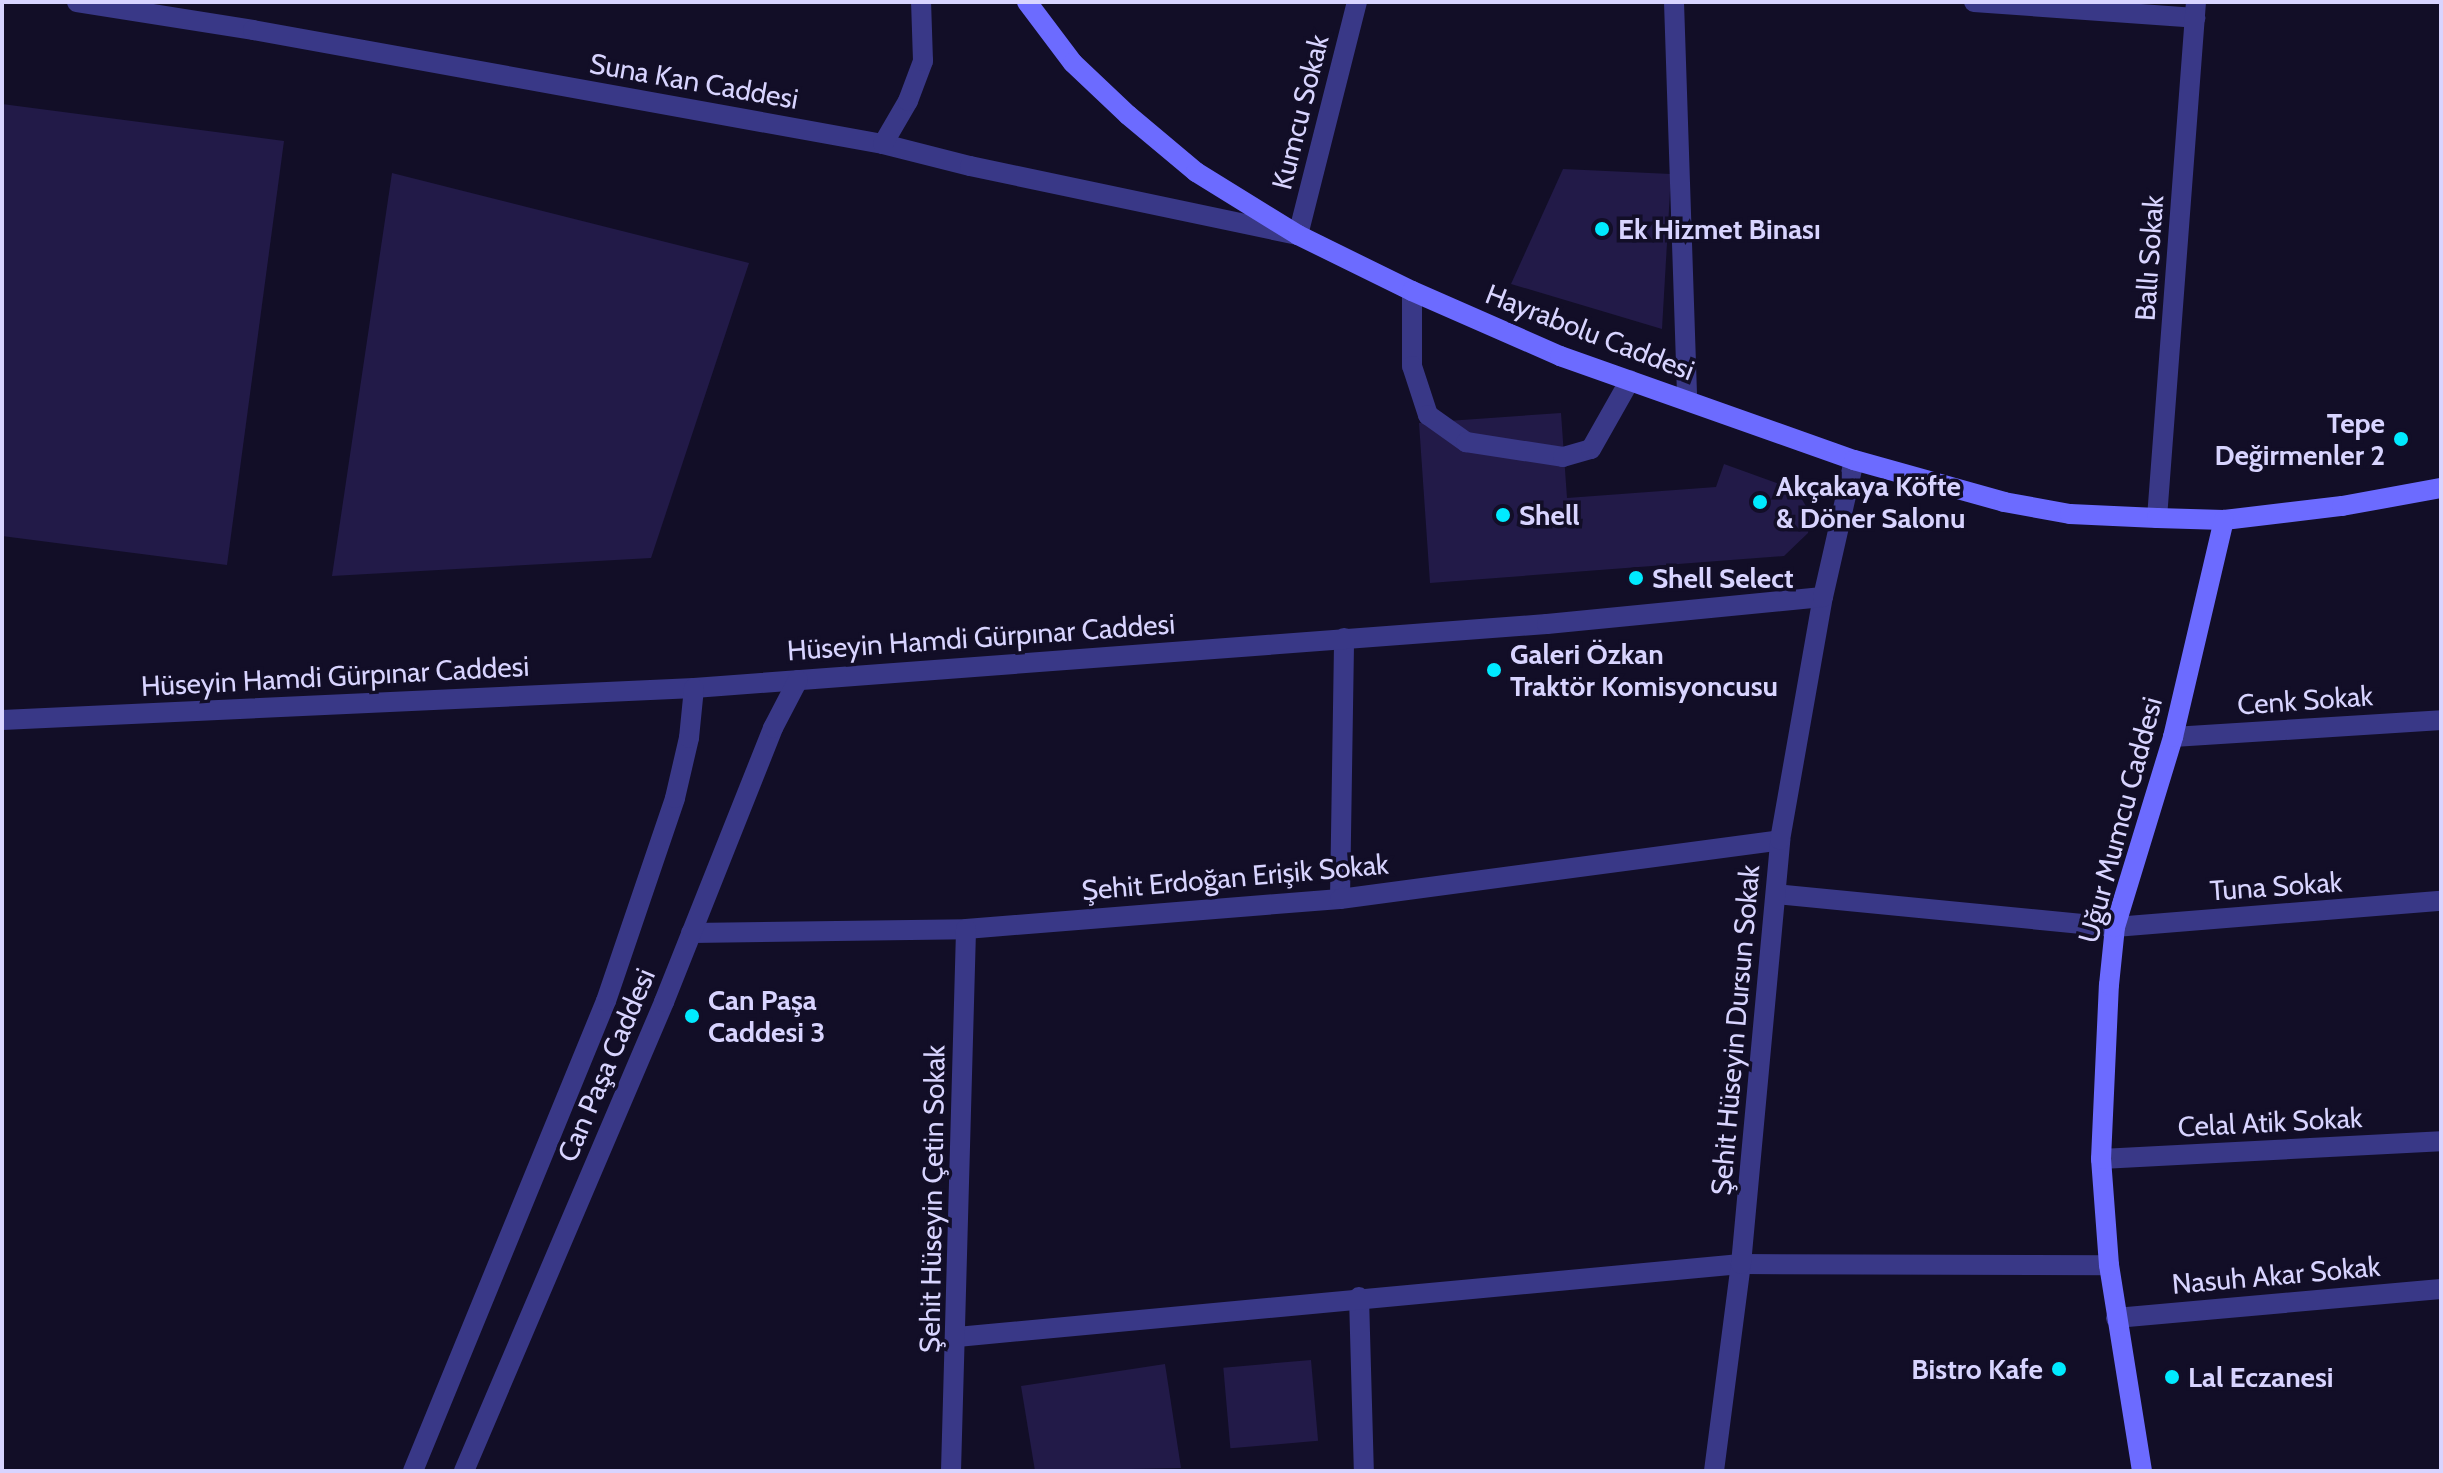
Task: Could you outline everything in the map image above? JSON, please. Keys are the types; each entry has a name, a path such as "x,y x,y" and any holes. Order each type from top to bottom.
{"main road":[{"name":"Hayrabolu Caddesi","path":"1027,2 1073,63 1128,115 1196,172 1298,235 1412,291 1560,356 1687,398 1854,460 2004,502 2070,514 2224,520 2342,506 2441,488"},
{"name":"Uğur Mumcu Caddesi","path":"2142,1471 2109,1265 2101,1159 2104,1064 2115,927 2173,737 2224,520"}],"street":[{"name":"Suna Kan Caddesi","path":"77,2 268,33 883,144 970,166 1298,235"},
{"path":"883,144 908,101 923,61 921,2"},
{"name":"Kumcu Sokak","path":"1298,235 1357,2"},
{"path":"1674,2 1687,398"},
{"path":"1974,2 2195,10"},
{"name":"Ballı Sokak","path":"2157,518 2195,10"},
{"path":"1412,291 1412,366 1428,415 1466,442 1563,457 1591,449 1630,380"},
{"path":"1823,597 1854,460"},
{"name":"Hüseyin Hamdi Gürpınar Caddesi","path":"2,720 694,688 1547,624 1823,597"},
{"name":"Şehit Hüseyin Dursun Sokak","path":"1714,1471 1741,1264 1780,840 1823,597"},
{"path":"1340,899 1344,638"},
{"name":"Can Paşa Caddesi","path":"464,1471 691,933 773,728 798,680"},
{"name":"Can Paşa Caddesi","path":"413,1471 606,1001 675,798 689,738 694,688"},
{"name":"Cenk Sokak","path":"2173,737 2441,720"},
{"name":"Şehit Erdoğan Erişik Sokak","path":"691,933 966,929 1340,899 1780,840"},
{"path":"1776,894 2115,927"},
{"name":"Tuna Sokak","path":"2115,927 2441,901"},
{"name":"Şehit Hüseyin Çetin Sokak","path":"951,1471 966,929"},
{"name":"Celal Atik Sokak","path":"2101,1159 2441,1141"},
{"path":"957,1337 1359,1297 1741,1264 2109,1265"},
{"name":"Nasuh Akar Sokak","path":"2116,1318 2441,1289"},
{"path":"1359,1297 1364,1471"}],"building":[{"path":"2,104 284,141 227,565 2,536"},
{"name":"Ek Hizmet Binası","path":"1563,169 1671,174 1662,329 1511,284"},
{"path":"392,173 749,263 651,558 332,576"},
{"path":"1561,413 1567,498 1716,487 1724,464 1796,490 1811,514 1808,533 1784,556 1430,583 1419,423"},
{"path":"1311,1360 1318,1441 1230,1448 1223,1368"},
{"path":"1165,1364 1181,1468 1035,1471 1021,1386"}],"place":[{"name":"Ek Hizmet Binası","path":"1602,229"},
{"name":"Tepe Değirmenler 2","path":"2401,439"},
{"name":"Akçakaya Köfte & Döner Salonu","path":"1760,502"},
{"name":"Shell","path":"1503,515"},
{"name":"Shell Select","path":"1636,578"},
{"name":"Galeri Özkan Traktör Komisyoncusu","path":"1494,670"},
{"name":"Can Paşa Caddesi 3","path":"692,1016"},
{"name":"Bistro Kafe","path":"2059,1369"},
{"name":"Lal Eczanesi","path":"2172,1377"}]}
